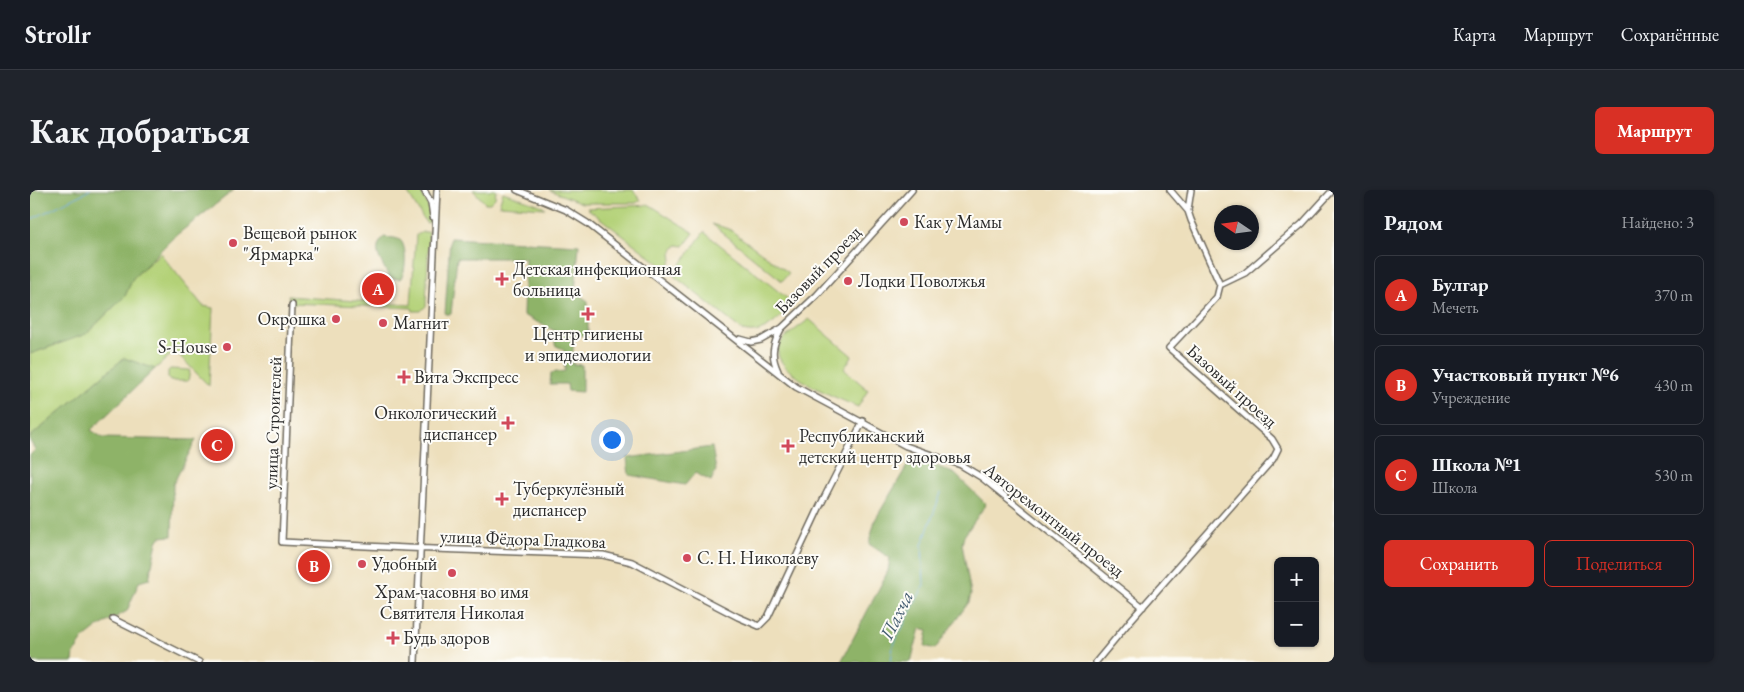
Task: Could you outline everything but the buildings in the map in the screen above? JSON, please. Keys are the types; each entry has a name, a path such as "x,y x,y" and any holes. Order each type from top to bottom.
{"street":[{"name":"улица Фёдора Гладкова","path":"424,190 431,203 434,228"},
{"name":"улица Фёдора Гладкова","path":"415,662 437,190"},
{"name":"Авторемонтный проезд","path":"517,190 566,210 587,223 796,387 906,446 961,466 981,478 1143,607"},
{"name":"Базовый проезд","path":"730,334 746,341 756,342 782,328 817,294 912,190"},
{"path":"1170,190 1188,211"},
{"path":"1191,190 1188,211 1190,220 1220,286 1245,273 1302,224 1333,190"},
{"name":"Базовый проезд","path":"1096,662 1273,460 1278,449 1272,439 1168,348 1217,297 1220,286"},
{"name":"улица Строителей","path":"282,542 292,305"},
{"path":"780,373 775,364 773,352 782,328"},
{"name":"улица Фёдора Гладкова","path":"282,542 420,549 603,554 632,562 759,626 768,617 820,506 863,422"},
{"path":"113,619 199,662"}],"green space":[{"path":"30,190 234,190 174,237 133,278 125,296 86,334 30,354"},
{"path":"406,190 420,190 428,206 431,222 426,223"},
{"path":"473,190 496,190 495,198 490,203 485,203"},
{"path":"549,190 633,190 641,200 636,203 582,203"},
{"path":"503,192 543,206 545,208 499,205"},
{"path":"650,205 694,233 684,246 677,245 671,253 672,260 666,269 587,208"},
{"path":"712,224 729,229 789,273 782,281"},
{"path":"429,232 426,306 421,311 413,311 412,308 290,303 288,296 411,305 416,235"},
{"path":"704,232 793,303 771,325 758,331 743,331 673,275"},
{"path":"384,237 400,240 404,247 405,265 400,279 391,278 388,275 378,255 378,246"},
{"path":"450,238 579,245 575,292 588,301 588,335 574,336 572,364 582,365 582,392 568,391 567,384 550,384 551,373 565,371 564,350 555,345 555,331 523,315 525,258 457,258 451,314 445,314"},
{"path":"160,253 203,306 213,308 209,386 175,351 155,369 124,358 30,437 30,354 86,334 125,296 133,278"},
{"path":"809,319 852,356 844,369 868,390 858,407 805,382 791,372 782,362 778,352 782,341"},
{"path":"124,358 155,369 91,430 103,438 196,440 173,484 172,536 160,537 157,542 149,579 139,582 127,611 98,627 84,638 74,653 73,662 30,662 30,455 35,450 30,437"},
{"path":"170,369 190,371 188,381 170,381 168,371"},
{"path":"712,447 716,470 711,481 695,473 685,485 629,475 627,458"},
{"path":"918,458 955,474 985,503 964,536 962,544 971,594 969,602 935,649 925,646 928,630 920,628 911,662 841,662 888,571 890,558 869,544 875,520 907,466"}],"waterway":[{"path":"30,220 90,190"},
{"name":"Пахча","path":"891,662 893,646 924,585 922,545 941,493"}],"place":[{"name":"Как у Мамы","path":"904,222"},
{"name":"Вещевой рынок \"Ярмарка\"","path":"233,243"},
{"name":"Детская инфекционная больница","path":"502,279"},
{"name":"Лодки Поволжья","path":"848,281"},
{"name":"Булгар","path":"378,289"},
{"name":"Центр гигиены и эпидемиологии","path":"588,314"},
{"name":"Окрошка","path":"336,319"},
{"name":"Магнит","path":"383,323"},
{"name":"S-House","path":"227,347"},
{"name":"Вита Экспресс","path":"404,377"},
{"name":"Онкологический диспансер","path":"508,423"},
{"name":"Школа №1","path":"217,445"},
{"name":"Республиканский детский центр здоровья","path":"788,446"},
{"name":"Туберкулёзный диспансер","path":"502,499"},
{"name":"С. Н. Николаеву","path":"687,558"},
{"name":"Удобный","path":"362,564"},
{"name":"Участковый пункт №6","path":"314,566"},
{"name":"Храм-часовня во имя Святителя Николая","path":"452,573"},
{"name":"Будь здоров","path":"393,638"}]}
